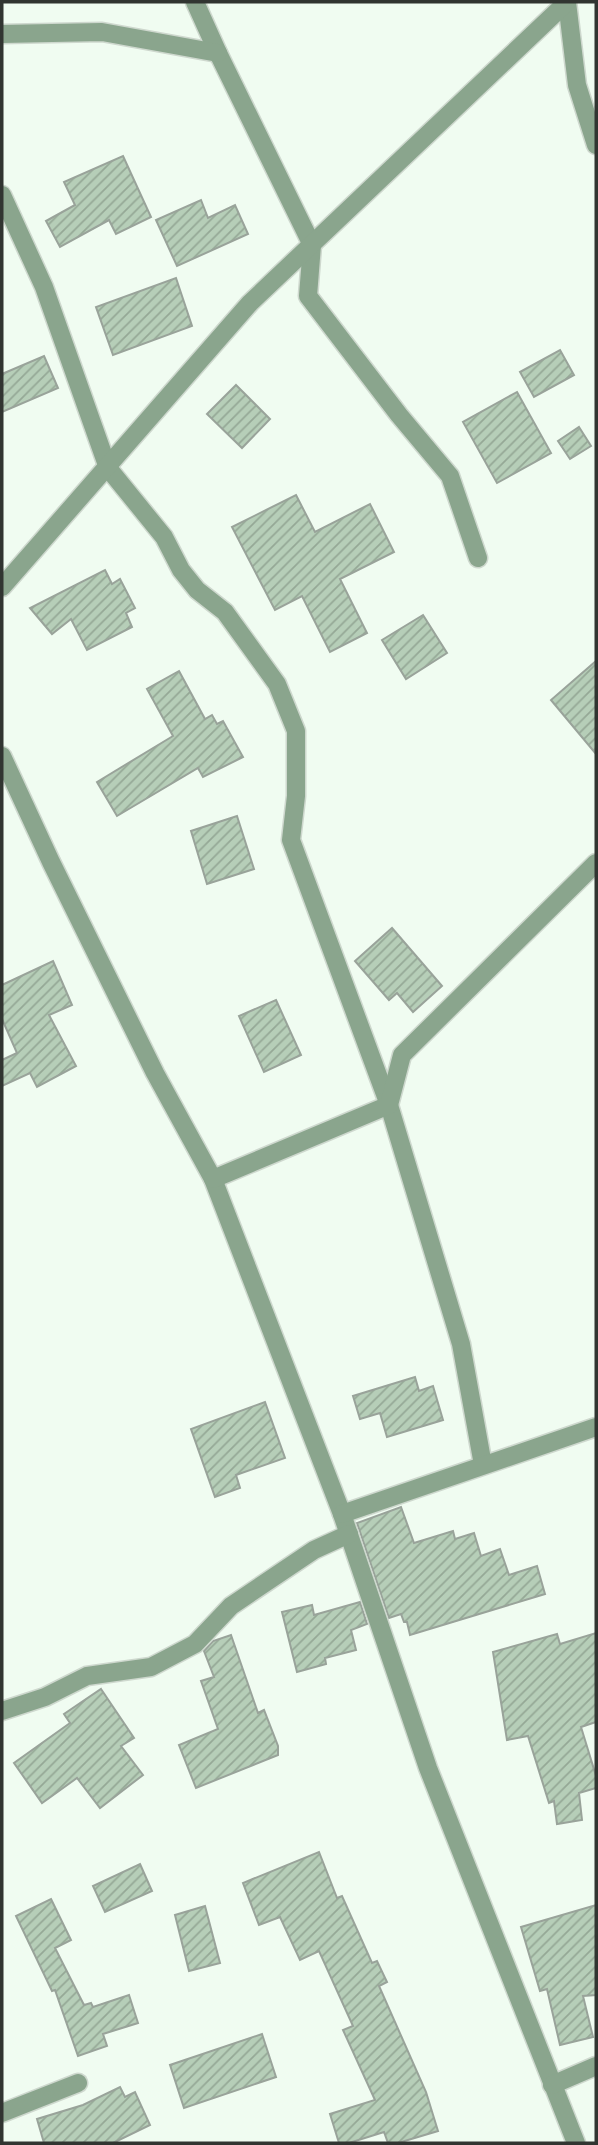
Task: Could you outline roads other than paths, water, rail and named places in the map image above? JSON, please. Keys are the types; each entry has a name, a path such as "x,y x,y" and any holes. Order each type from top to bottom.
{"street":[{"path":"195,2 312,245 308,296 399,415 450,476 478,558"},
{"path":"567,2 577,85 596,145"},
{"path":"2,586 250,303 567,2"},
{"path":"2,34 102,32 218,53"},
{"path":"2,195 44,287 108,468 164,537 181,570 197,590 225,612 277,684 296,731 296,796 291,840 389,1105 461,1345 484,1465"},
{"path":"2,756 137,1036 213,1179 342,1514 428,1768 576,2143"},
{"path":"389,1105 402,1055 596,863"},
{"path":"213,1179 389,1105"},
{"path":"342,1514 596,1427"},
{"path":"2,1711 46,1698 87,1676 151,1667 195,1644 231,1606 314,1550 349,1534"},
{"path":"552,2085 596,2066"},
{"path":"2,2113 78,2083"}]}
